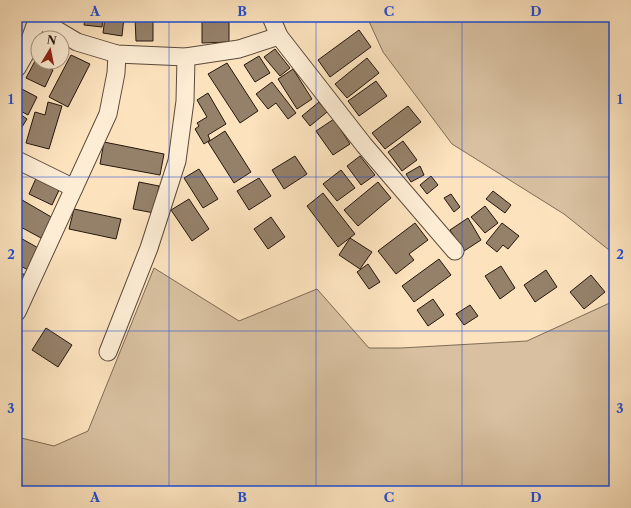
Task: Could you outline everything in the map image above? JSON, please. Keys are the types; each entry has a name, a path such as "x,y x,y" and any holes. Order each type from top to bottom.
{"street":[{"path":"271,17 279,36 364,145 454,251"},
{"path":"17,68 25,54 37,18 77,42 117,54 186,57 239,49 279,36"},
{"path":"17,312 108,114 116,73 117,54"},
{"path":"108,352 149,248 177,162 185,102 186,57"},
{"path":"17,160 74,188"}],"shaded area":[{"path":"367,17 614,17 614,254 564,214 452,144 383,52"},
{"path":"154,268 239,321 317,289 369,348 401,348 527,341 614,301 614,491 17,491 17,437 54,446 88,431"}],"building":[{"path":"85,17 103,17 102,27 84,25"},
{"path":"105,17 124,17 122,36 103,33"},
{"path":"135,17 153,17 153,41 136,41"},
{"path":"202,22 229,22 229,42 202,43"},
{"path":"359,30 371,47 330,77 318,60"},
{"path":"275,49 290,68 280,76 264,57"},
{"path":"71,55 90,64 68,107 49,97 63,70 70,70"},
{"path":"259,56 270,73 255,82 244,65"},
{"path":"367,58 379,73 347,98 335,84"},
{"path":"227,63 258,111 240,123 208,74"},
{"path":"293,69 312,99 297,109 278,79"},
{"path":"30,70 53,70 45,87 26,78"},
{"path":"376,81 387,96 359,116 348,101"},
{"path":"272,82 296,113 288,119 276,103 268,109 256,94"},
{"path":"18,87 37,97 28,115 17,109"},
{"path":"208,93 226,124 208,135 210,140 204,144 195,129 199,126 197,123 207,117 197,100"},
{"path":"48,102 62,106 49,149 26,143 35,112 45,115"},
{"path":"319,102 327,112 310,126 302,116"},
{"path":"408,106 421,122 385,149 372,133"},
{"path":"17,112 27,119 17,135"},
{"path":"334,119 350,144 333,155 316,131"},
{"path":"225,131 251,172 234,183 208,142"},
{"path":"403,141 417,160 402,171 388,152"},
{"path":"104,142 164,154 160,175 100,164"},
{"path":"295,156 307,174 284,189 272,170"},
{"path":"360,156 375,175 361,185 347,166"},
{"path":"420,166 424,175 411,182 406,174"},
{"path":"199,169 218,199 203,208 184,178"},
{"path":"341,170 355,188 337,201 323,184"},
{"path":"37,176 61,186 52,205 29,194"},
{"path":"431,176 438,185 427,194 420,185"},
{"path":"259,178 271,196 249,210 237,191"},
{"path":"139,182 159,186 154,213 133,209"},
{"path":"378,182 391,198 358,226 344,210"},
{"path":"493,191 511,205 505,213 486,199"},
{"path":"323,193 355,234 338,247 307,206"},
{"path":"451,194 460,207 454,212 444,198"},
{"path":"17,197 53,218 41,238 17,225"},
{"path":"189,199 209,229 192,241 171,210"},
{"path":"485,206 498,223 485,233 471,217"},
{"path":"74,209 121,219 116,239 69,229"},
{"path":"271,217 285,237 268,249 254,229"},
{"path":"468,218 481,240 464,251 450,230"},
{"path":"415,223 428,240 409,254 414,260 396,274 378,251"},
{"path":"502,223 519,236 508,249 503,245 497,252 486,243"},
{"path":"17,236 40,249 28,270 17,264"},
{"path":"350,238 372,252 360,269 339,255"},
{"path":"439,259 451,275 414,302 402,286"},
{"path":"368,264 380,282 369,289 357,272"},
{"path":"501,266 515,288 500,299 485,276"},
{"path":"546,270 557,287 535,302 524,285"},
{"path":"17,272 29,276 24,292 17,290"},
{"path":"591,275 605,292 584,309 570,292"},
{"path":"433,299 444,315 428,326 417,310"},
{"path":"470,305 478,316 464,325 456,314"},
{"path":"46,328 72,345 58,367 32,350"}]}
